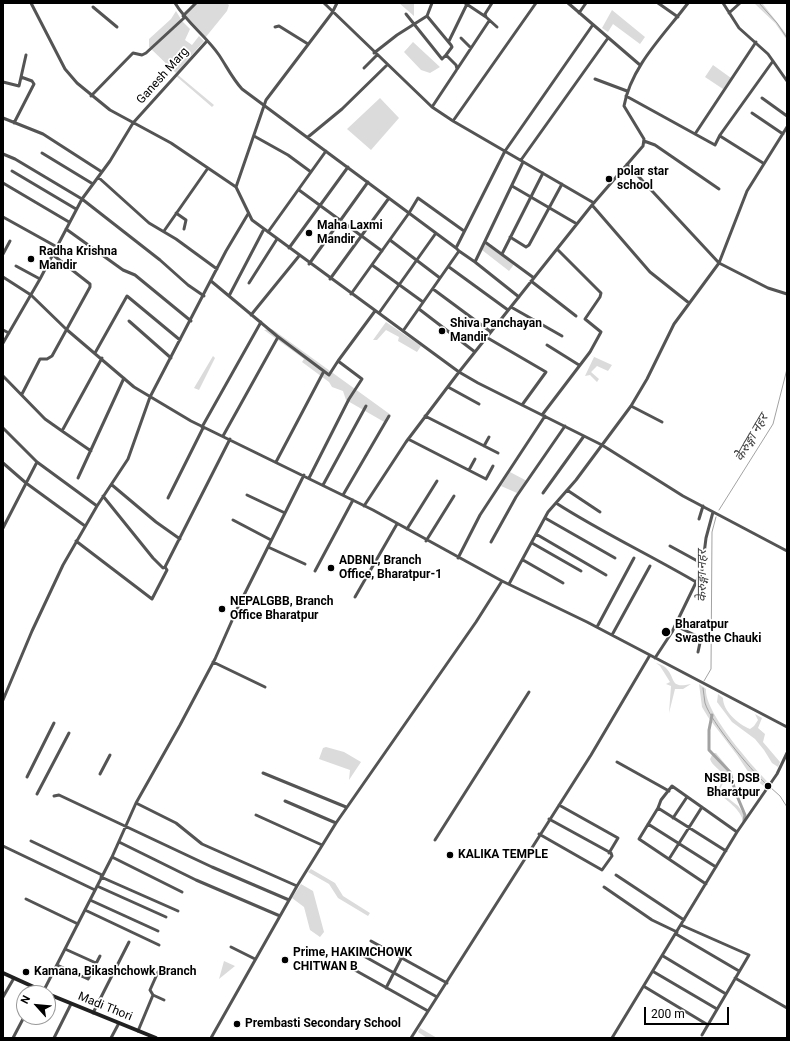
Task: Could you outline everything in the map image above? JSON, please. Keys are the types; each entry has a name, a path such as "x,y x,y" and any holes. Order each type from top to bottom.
{"main road":[{"name":"Madi Thori","path":"3,973 28,985"},
{"name":"Madi Thori","path":"56,998 156,1038"}],"street":[{"path":"31,3 65,69 77,83 91,96 133,123 171,143 236,187 252,220 309,264 375,310 459,372 602,445 713,512 787,551"},
{"path":"175,3 183,17 219,55 233,80 264,107 308,137 519,297"},
{"path":"91,96 133,53 142,55 146,52 196,3"},
{"path":"324,3 332,13 432,107 453,122 562,184 593,204 650,272 690,303"},
{"path":"236,187 266,100 332,13 337,3"},
{"path":"364,68 376,54 413,24 427,16 432,3"},
{"path":"486,17 485,14 492,3"},
{"path":"453,122 536,3"},
{"path":"568,3 592,26 640,65"},
{"path":"579,13 586,3"},
{"path":"658,3 678,17"},
{"path":"688,3 640,65 627,92 625,108 644,141 655,145 719,189"},
{"path":"722,3 739,28 756,42 787,80"},
{"path":"729,13 740,3"},
{"path":"448,41 466,4 486,17 497,27"},
{"path":"93,7 117,27"},
{"path":"406,14 442,59 452,47 427,16"},
{"path":"432,107 489,21"},
{"path":"276,27 279,26 308,44"},
{"path":"456,248 504,151 592,26"},
{"path":"461,38 471,48"},
{"path":"474,262 512,186 522,161 608,38"},
{"name":"Ganesh Marg","path":"3,343 40,279 76,209 102,172 133,123 207,41"},
{"path":"695,134 756,42"},
{"path":"3,82 19,86 26,55"},
{"path":"446,55 456,64 457,69"},
{"path":"626,96 715,145 773,61"},
{"path":"308,137 342,109 387,65"},
{"path":"14,123 34,84 32,81 21,77"},
{"path":"595,79 627,92"},
{"path":"762,98 787,116"},
{"path":"752,113 782,134"},
{"path":"3,118 42,134 102,172"},
{"path":"509,584 545,518 631,406 648,379 674,324 720,263 747,191 763,163 787,127"},
{"path":"254,136 288,155 311,172"},
{"path":"720,136 763,163"},
{"path":"364,506 408,439 448,386 593,204 642,146 644,141"},
{"path":"268,232 326,151"},
{"path":"42,153 93,184"},
{"path":"3,154 15,158 82,199 160,260 188,285 204,296"},
{"path":"626,164 720,263 768,288 787,294"},
{"path":"289,248 348,167"},
{"path":"164,231 208,168"},
{"path":"12,171 76,209"},
{"path":"502,254 530,196 543,173"},
{"path":"98,177 150,223 164,231 217,269"},
{"path":"309,264 368,182"},
{"path":"3,183 69,222"},
{"path":"510,237 526,247 529,245 562,184"},
{"path":"512,186 577,224"},
{"path":"299,190 382,252"},
{"path":"330,279 389,198"},
{"path":"351,294 410,213 418,198 464,231"},
{"path":"176,213 186,220 184,229"},
{"path":"3,700 32,631 63,565 103,496 112,485 128,459 150,397 217,269 248,214"},
{"path":"3,217 57,247"},
{"path":"66,229 123,270 135,275 191,321"},
{"path":"229,296 264,229"},
{"path":"378,313 436,233"},
{"path":"249,283 277,239"},
{"path":"390,240 440,278"},
{"path":"3,254 10,241"},
{"path":"485,242 502,254 576,316"},
{"path":"458,558 480,515 544,415 601,334 600,330 585,318 600,297 601,293 557,249"},
{"path":"403,331 459,251"},
{"path":"22,394 40,359 50,358 90,286 90,284 53,254"},
{"path":"251,315 299,256"},
{"path":"372,265 423,302"},
{"path":"16,266 40,279"},
{"path":"449,267 508,310"},
{"path":"3,278 31,295 66,329 102,358 134,387 150,397 203,427 353,500 458,558 597,627 787,727"},
{"path":"211,281 278,337 329,375 375,310"},
{"path":"433,289 491,332"},
{"path":"95,353 127,296 180,340"},
{"path":"511,307 562,336"},
{"path":"419,309 475,352"},
{"path":"129,321 171,358"},
{"path":"168,498 203,427 261,322"},
{"path":"3,330 8,333"},
{"path":"223,436 278,337"},
{"path":"486,338 546,372 522,405"},
{"path":"546,345 579,365"},
{"path":"62,430 102,358"},
{"path":"309,478 349,399 362,379 338,361"},
{"path":"276,462 324,371"},
{"path":"3,376 46,419 91,451"},
{"path":"78,478 124,378"},
{"path":"448,386 479,404"},
{"path":"323,485 366,406"},
{"path":"631,406 662,422"},
{"path":"343,495 389,416"},
{"path":"425,416 498,453"},
{"path":"491,542 516,497 565,426"},
{"path":"3,428 37,462 97,506"},
{"path":"543,493 584,436"},
{"path":"484,446 489,437"},
{"path":"76,541 152,599 167,570 165,567 230,439"},
{"path":"408,439 486,479 493,466"},
{"path":"469,470 474,460"},
{"path":"3,528 37,462"},
{"path":"3,463 26,483 85,526"},
{"path":"47,985 112,857 136,804 213,662 238,607 304,475"},
{"path":"407,529 437,481"},
{"path":"112,485 156,522 180,539"},
{"path":"567,490 600,512"},
{"path":"247,495 285,513"},
{"path":"103,496 153,558 163,568 165,567"},
{"path":"426,541 454,496"},
{"path":"314,571 353,500"},
{"path":"556,504 605,533 640,549 696,582"},
{"path":"699,519 703,506"},
{"path":"655,658 676,626 702,570 706,538 713,512"},
{"path":"545,518 615,558"},
{"path":"233,520 272,540"},
{"path":"355,597 397,524"},
{"path":"536,534 606,574"},
{"path":"532,543 581,571"},
{"path":"670,546 703,564"},
{"path":"268,547 305,564"},
{"path":"597,627 634,558"},
{"path":"523,560 564,584"},
{"path":"612,635 650,566"},
{"path":"210,1038 297,886 336,822 476,622 502,581"},
{"path":"676,626 701,638 698,652"},
{"path":"411,1038 447,983 539,834 591,755 650,655"},
{"path":"213,662 265,687"},
{"path":"435,840 529,692"},
{"path":"27,777 54,723"},
{"path":"37,794 69,733"},
{"path":"612,1038 645,987 726,851 777,774 787,753"},
{"path":"100,774 110,755"},
{"path":"617,762 669,791"},
{"path":"262,773 346,807"},
{"path":"706,884 639,839 658,808 661,800 672,786 738,832"},
{"path":"54,796 59,795 212,868 289,900"},
{"path":"673,818 687,796"},
{"path":"285,801 336,822"},
{"path":"136,804 176,823 202,844 297,886"},
{"path":"559,805 618,838 609,853"},
{"path":"669,859 702,807"},
{"path":"658,808 726,851"},
{"path":"256,815 322,844"},
{"path":"539,834 602,870 612,856 549,819"},
{"path":"648,824 716,867"},
{"path":"31,841 178,911"},
{"path":"119,842 196,880 280,916"},
{"path":"3,846 95,890"},
{"path":"112,857 182,892"},
{"path":"616,876 684,920"},
{"path":"97,886 166,917"},
{"path":"604,887 652,920 740,971"},
{"path":"26,899 78,924"},
{"path":"90,900 158,931"},
{"path":"85,910 159,945"},
{"path":"681,925 749,955 702,1035"},
{"path":"371,940 447,983"},
{"path":"93,1013 128,942"},
{"path":"231,947 255,959"},
{"path":"65,949 96,963"},
{"path":"362,955 437,997"},
{"path":"57,966 88,979 100,956"},
{"path":"663,956 726,994"},
{"path":"386,988 402,958"},
{"path":"353,969 428,1011"},
{"path":"158,972 150,990 153,995 164,1000"},
{"path":"654,972 717,1009"},
{"path":"3,997 14,978"},
{"path":"735,978 787,1008"},
{"path":"645,987 708,1025"},
{"path":"138,1031 153,995"},
{"path":"54,1038 71,1004"},
{"path":"111,1038 119,1023"},
{"path":"13,1038 20,1025"}],"shaded area":[{"path":"194,3 226,3 229,5 227,11 205,38 182,14"},
{"path":"399,3 414,3 414,16"},
{"path":"754,3 762,3 787,35 787,40 775,23"},
{"path":"612,10 645,37 640,44 613,24 608,32 602,28"},
{"path":"176,11 182,21 190,29 185,40 192,45 199,36 204,41 176,73 149,47 149,39 171,19"},
{"path":"413,42 440,67 430,73 421,70 404,52"},
{"path":"713,65 731,78 723,89 705,77"},
{"path":"178,75 214,105 212,107 176,76"},
{"path":"380,98 399,118 371,150 347,129"},
{"path":"485,244 515,263 509,271 482,250"},
{"path":"386,322 421,346 417,352 398,341 399,337 386,330 377,340 373,340"},
{"path":"272,329 391,415 386,423 346,400 343,391 332,387 329,382 302,362 304,359 264,330"},
{"path":"590,355 612,365 608,371 597,366 591,372 599,379 597,382 590,375 585,376 594,357"},
{"path":"213,356 215,358 199,390 194,388"},
{"path":"510,472 527,481 517,493 501,486"},
{"path":"656,663 662,665 669,671 676,684 691,684 683,689 675,689 669,713 671,686 666,684 670,682 660,666"},
{"path":"699,684 706,689 707,699 730,738 769,783 766,788 751,776 708,717 702,707"},
{"path":"718,694 723,698 728,712 745,727 750,729 754,726 758,720 755,714 762,718 758,728 765,734 763,742 780,762 778,767 772,763 755,739 732,722 717,702"},
{"path":"326,747 344,752 361,762 349,780 350,770 319,759 323,748"},
{"path":"713,753 716,753 730,770 719,791 738,806 746,817 743,822 740,813 717,792 724,777 710,759"},
{"path":"311,869 335,883 343,896 370,913 368,916 338,898 329,884 308,872"},
{"path":"301,884 313,891 324,932 320,937 310,930 304,907 292,898"},
{"path":"224,961 235,966 219,979"},
{"path":"420,1028 437,1038 427,1038 418,1032"}],"waterway":[{"name":"केेरुङ्गा नहर","path":"759,3 777,23 787,38"},
{"name":"केेरुङ्गा नहर","path":"719,510 773,424 787,369"},
{"name":"केरुङ्गा नहर","path":"704,681 711,669 712,532 716,517"},
{"path":"703,688 705,703 715,722 741,757 765,783"},
{"path":"712,715 709,730 709,750 730,772 735,791 745,815 744,821"},
{"path":"770,787 780,796 787,807"}],"place":[{"name":"polar star school","path":"609,179"},
{"name":"Maha Laxmi Mandir","path":"309,233"},
{"name":"Radha Krishna Mandir","path":"31,259"},
{"name":"Shiva Panchayan Mandir","path":"442,331"},
{"name":"ADBNL, Branch Office, Bharatpur-1","path":"331,568"},
{"name":"NEPALGBB, Branch Office Bharatpur","path":"222,609"},
{"name":"Bharatpur Swasthe Chauki","path":"666,632"},
{"name":"NSBI, DSB Bharatpur","path":"768,786"},
{"name":"KALIKA TEMPLE","path":"450,855"},
{"name":"Prime, HAKIMCHOWK CHITWAN B","path":"285,960"},
{"name":"Kamana, Bikashchowk Branch","path":"26,972"},
{"name":"Prembasti Secondary School","path":"237,1024"}]}
